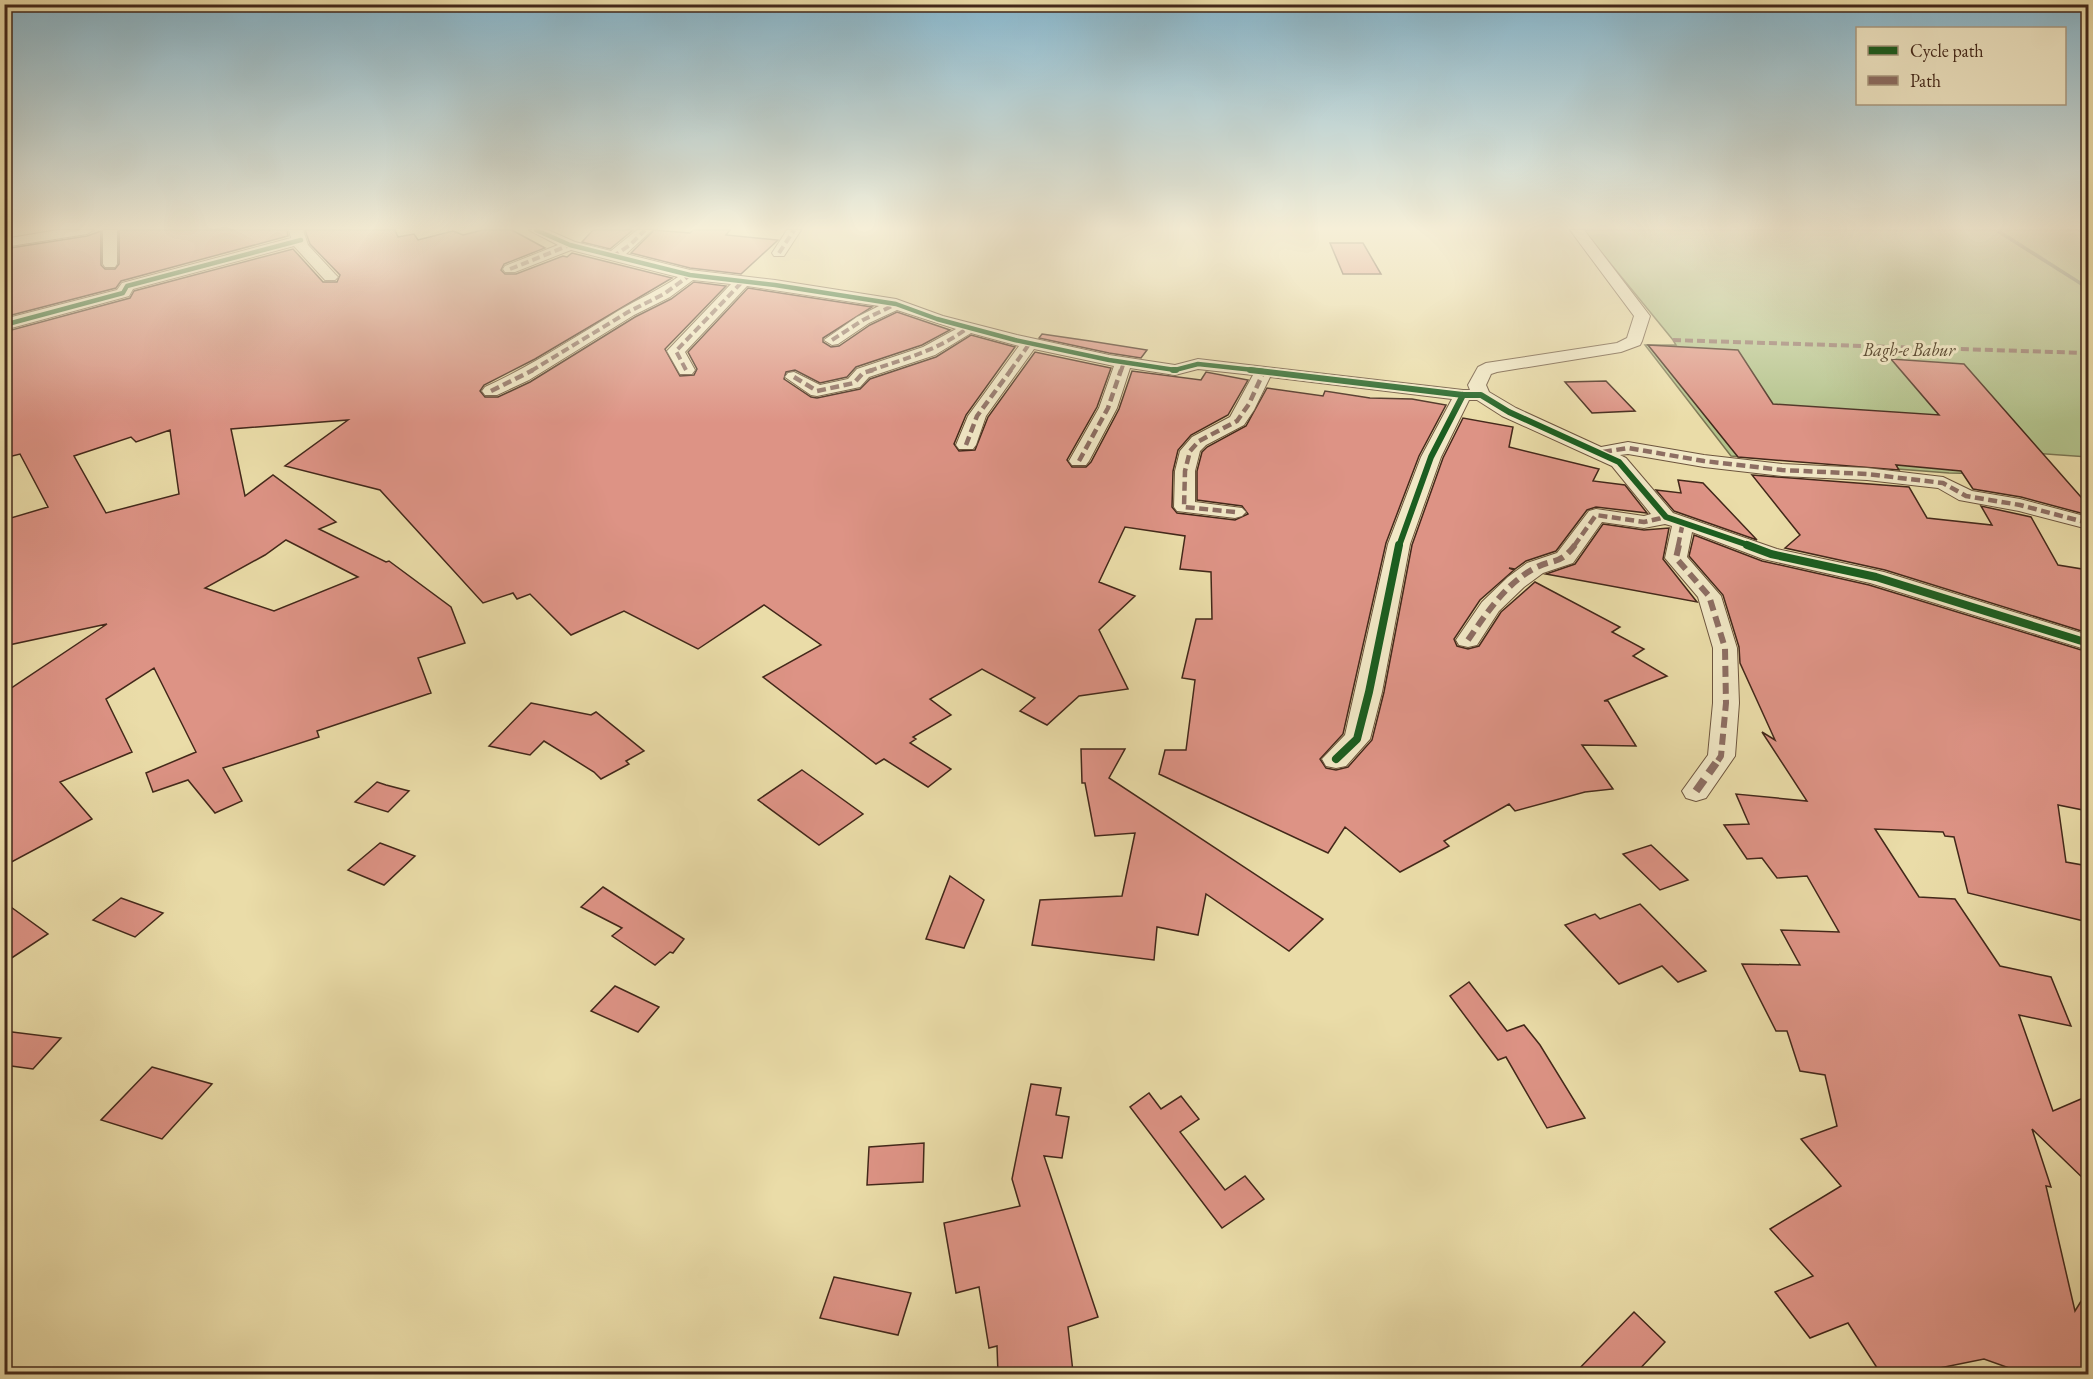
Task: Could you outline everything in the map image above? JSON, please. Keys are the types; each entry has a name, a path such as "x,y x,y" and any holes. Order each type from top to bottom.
{"street":[{"path":"4,325 118,294"},
{"path":"491,391 523,376 601,331 628,312 663,294"},
{"path":"686,370 676,351 730,294"},
{"path":"832,294 896,304 937,319 1030,343 1124,362 1175,370 1198,364 1472,395 1619,462 1655,506 1675,519 1771,554 1876,576 2088,643"},
{"path":"1336,759 1357,739 1369,692 1399,544 1431,457 1472,395 1484,371 1492,367 1634,342 1642,316 1626,294"},
{"path":"832,340 862,320 896,304"},
{"path":"794,377 817,391 854,382 863,373 929,351 956,338 969,327"},
{"path":"966,445 977,416 1030,343"},
{"path":"1079,461 1108,408 1124,362"},
{"path":"1235,512 1184,507 1187,486 1186,462 1192,448 1205,438 1225,431 1239,420 1264,371"},
{"path":"1598,453 1628,448 1749,466 1867,474 1942,483 1966,496 2020,505 2088,523"},
{"path":"1468,640 1490,607 1516,582 1535,568 1565,558 1596,515 1644,522 1675,519"},
{"path":"1675,519 1676,558 1709,597 1725,648 1726,703 1721,756 1696,791"}],"green space":[{"name":"Bagh-e Babur","path":"1636,294 2088,294 2088,457 1977,449 1995,474 1949,473 1731,456 1645,345 1676,345"}],"building":[{"path":"4,294 91,294 4,317"},
{"path":"132,294 644,294 535,359 484,385 480,391 485,397 498,397 530,382 635,317 677,294 718,294 665,349 680,376 694,375 697,369 688,352 742,294 789,294 872,307 823,338 823,342 831,347 839,346 870,325 897,312 950,330 922,345 856,367 847,377 820,383 795,370 786,372 784,379 811,397 817,398 860,389 870,379 936,357 971,335 1015,347 966,415 954,444 959,451 975,450 988,417 1035,352 1111,368 1097,407 1067,460 1072,467 1086,467 1091,462 1119,409 1132,371 1201,380 1206,372 1248,380 1228,415 1191,435 1178,450 1173,471 1172,507 1177,513 1235,520 1248,514 1242,506 1197,500 1197,471 1202,452 1207,447 1246,426 1267,388 1323,396 1325,391 1370,398 1412,399 1446,405 1419,456 1386,543 1343,734 1320,759 1326,768 1336,770 1348,767 1372,740 1384,692 1412,545 1443,458 1463,418 1513,427 1509,447 1599,469 1593,481 1625,485 1647,513 1596,507 1587,510 1556,551 1526,561 1515,569 1509,568 1514,570 1480,600 1454,639 1457,646 1468,649 1479,646 1501,612 1535,582 1620,627 1612,632 1644,649 1633,656 1667,676 1604,701 1608,701 1636,746 1582,745 1613,789 1585,792 1515,811 1509,804 1444,841 1449,846 1400,872 1345,827 1328,853 1159,774 1165,750 1186,750 1195,680 1182,678 1196,619 1212,619 1211,572 1180,569 1185,536 1125,527 1099,582 1135,596 1099,630 1128,689 1079,696 1047,725 1020,711 1035,698 982,669 930,699 951,715 913,737 916,739 910,743 951,769 928,787 884,759 876,764 763,677 821,645 764,605 698,649 624,611 571,635 530,594 517,599 513,593 483,603 380,490 285,466 348,420 231,429 245,496 273,475 336,522 319,529 386,562 389,561 451,607 465,643 418,658 431,693 317,731 319,737 223,768 242,801 215,813 188,780 153,792 146,773 196,752 154,668 106,699 132,752 60,782 92,819 4,866 4,693 107,624 4,646 4,520 48,507 20,454 4,458 4,332 130,298","holes":["170,430 179,494 106,513 74,456 131,437 136,442","286,540 358,577 274,611 205,588 265,555"]},
{"path":"1042,334 1147,350 1141,358 1039,338"},
{"path":"1648,345 1738,350 1773,404 1939,415 1891,359 1964,364 2088,505 2088,515 2021,497 1973,489 1961,471 1896,465 1899,470 1738,457"},
{"path":"1606,381 1635,411 1592,413 1565,382"},
{"path":"1752,475 1909,487 1927,518 1992,525 1981,506 2031,517 2058,565 2088,570 2088,633 1885,570 1785,548 1800,535"},
{"path":"1678,480 1703,483 1757,540 1674,511 1656,490 1681,493"},
{"path":"1603,524 1644,530 1669,528 1663,559 1697,602 1546,574 1575,564"},
{"path":"1694,535 1762,561 1869,585 2088,652 2088,811 2058,805 2066,862 2088,866 2088,922 1968,893 1954,837 1945,836 1943,832 1875,829 1919,897 1955,899 2000,966 2051,977 2071,1026 2019,1015 2053,1111 2088,1096 2088,1183 2032,1129 2051,1187 2046,1186 2075,1311 2088,1290 2088,1374 2026,1374 1984,1359 1910,1374 1881,1374 1848,1323 1810,1338 1775,1292 1813,1276 1770,1229 1841,1186 1801,1139 1837,1126 1825,1075 1800,1071 1787,1031 1776,1031 1742,964 1800,965 1781,930 1839,932 1807,876 1777,878 1762,858 1747,859 1724,825 1749,824 1736,794 1807,801 1762,732 1775,740 1740,663 1739,647 1723,595 1689,556"},
{"path":"531,703 591,715 596,712 644,751 626,761 629,764 601,779 594,772 544,741 530,755 489,746"},
{"path":"1081,749 1125,749 1109,778 1323,919 1289,951 1206,894 1198,935 1157,927 1154,960 1032,945 1040,900 1122,896 1135,833 1095,836 1085,783 1082,783"},
{"path":"802,770 863,814 819,845 758,800"},
{"path":"377,782 409,791 388,812 355,802"},
{"path":"380,843 415,856 384,885 348,870"},
{"path":"1651,845 1688,880 1660,890 1623,854"},
{"path":"950,876 984,900 964,948 926,939"},
{"path":"603,887 684,939 673,953 670,952 655,965 612,936 622,928 581,907"},
{"path":"121,898 163,913 135,937 93,920"},
{"path":"4,902 48,934 4,963"},
{"path":"1640,904 1706,971 1678,982 1662,966 1619,984 1565,925 1595,914 1600,919"},
{"path":"1469,982 1507,1031 1524,1025 1540,1045 1585,1118 1547,1128 1506,1057 1498,1060 1450,996"},
{"path":"615,986 659,1007 638,1032 591,1011"},
{"path":"4,1031 61,1038 33,1069 4,1065"},
{"path":"152,1067 212,1084 162,1139 101,1120"},
{"path":"1031,1084 1061,1088 1056,1115 1069,1117 1062,1158 1044,1156 1098,1317 1068,1327 1073,1372 998,1374 997,1346 989,1348 979,1287 956,1293 944,1223 1020,1206 1012,1179"},
{"path":"1149,1093 1161,1109 1181,1096 1199,1119 1180,1132 1225,1190 1245,1176 1264,1199 1222,1228 1130,1107"},
{"path":"924,1143 923,1182 867,1185 869,1147"},
{"path":"834,1277 911,1293 898,1335 820,1318"},
{"path":"1634,1312 1665,1342 1635,1374 1574,1374"}],"marked path":[{"path":"491,391 523,376 628,312 663,294"},
{"path":"686,370 676,351 730,294"},
{"path":"832,340 863,320 894,305"},
{"path":"794,377 817,391 854,383 863,373 929,351 956,337 969,327"},
{"path":"1673,340 2088,353"},
{"path":"966,445 977,416 1030,343"},
{"path":"1079,461 1108,408 1124,362"},
{"path":"1235,512 1184,507 1186,464 1194,445 1237,421 1249,404 1264,371"},
{"path":"1603,452 1628,448 1704,461 1782,470 1867,474 1943,483 1966,496 2020,505 2088,523"},
{"path":"1468,640 1490,607 1516,582 1535,568 1565,558 1596,515 1644,522 1666,517"},
{"path":"1683,522 1676,558 1709,596 1725,648 1726,703 1721,756 1696,791"}],"cycle path":[{"path":"4,325 118,294"},
{"path":"835,294 896,304 937,319 1015,340 1109,360 1175,370 1198,364 1463,395 1481,395 1509,412 1619,462 1666,517 1714,532 1771,554 1876,577 2088,643"},
{"path":"1336,759 1357,739 1369,692 1399,544 1431,457 1463,395"}]}
